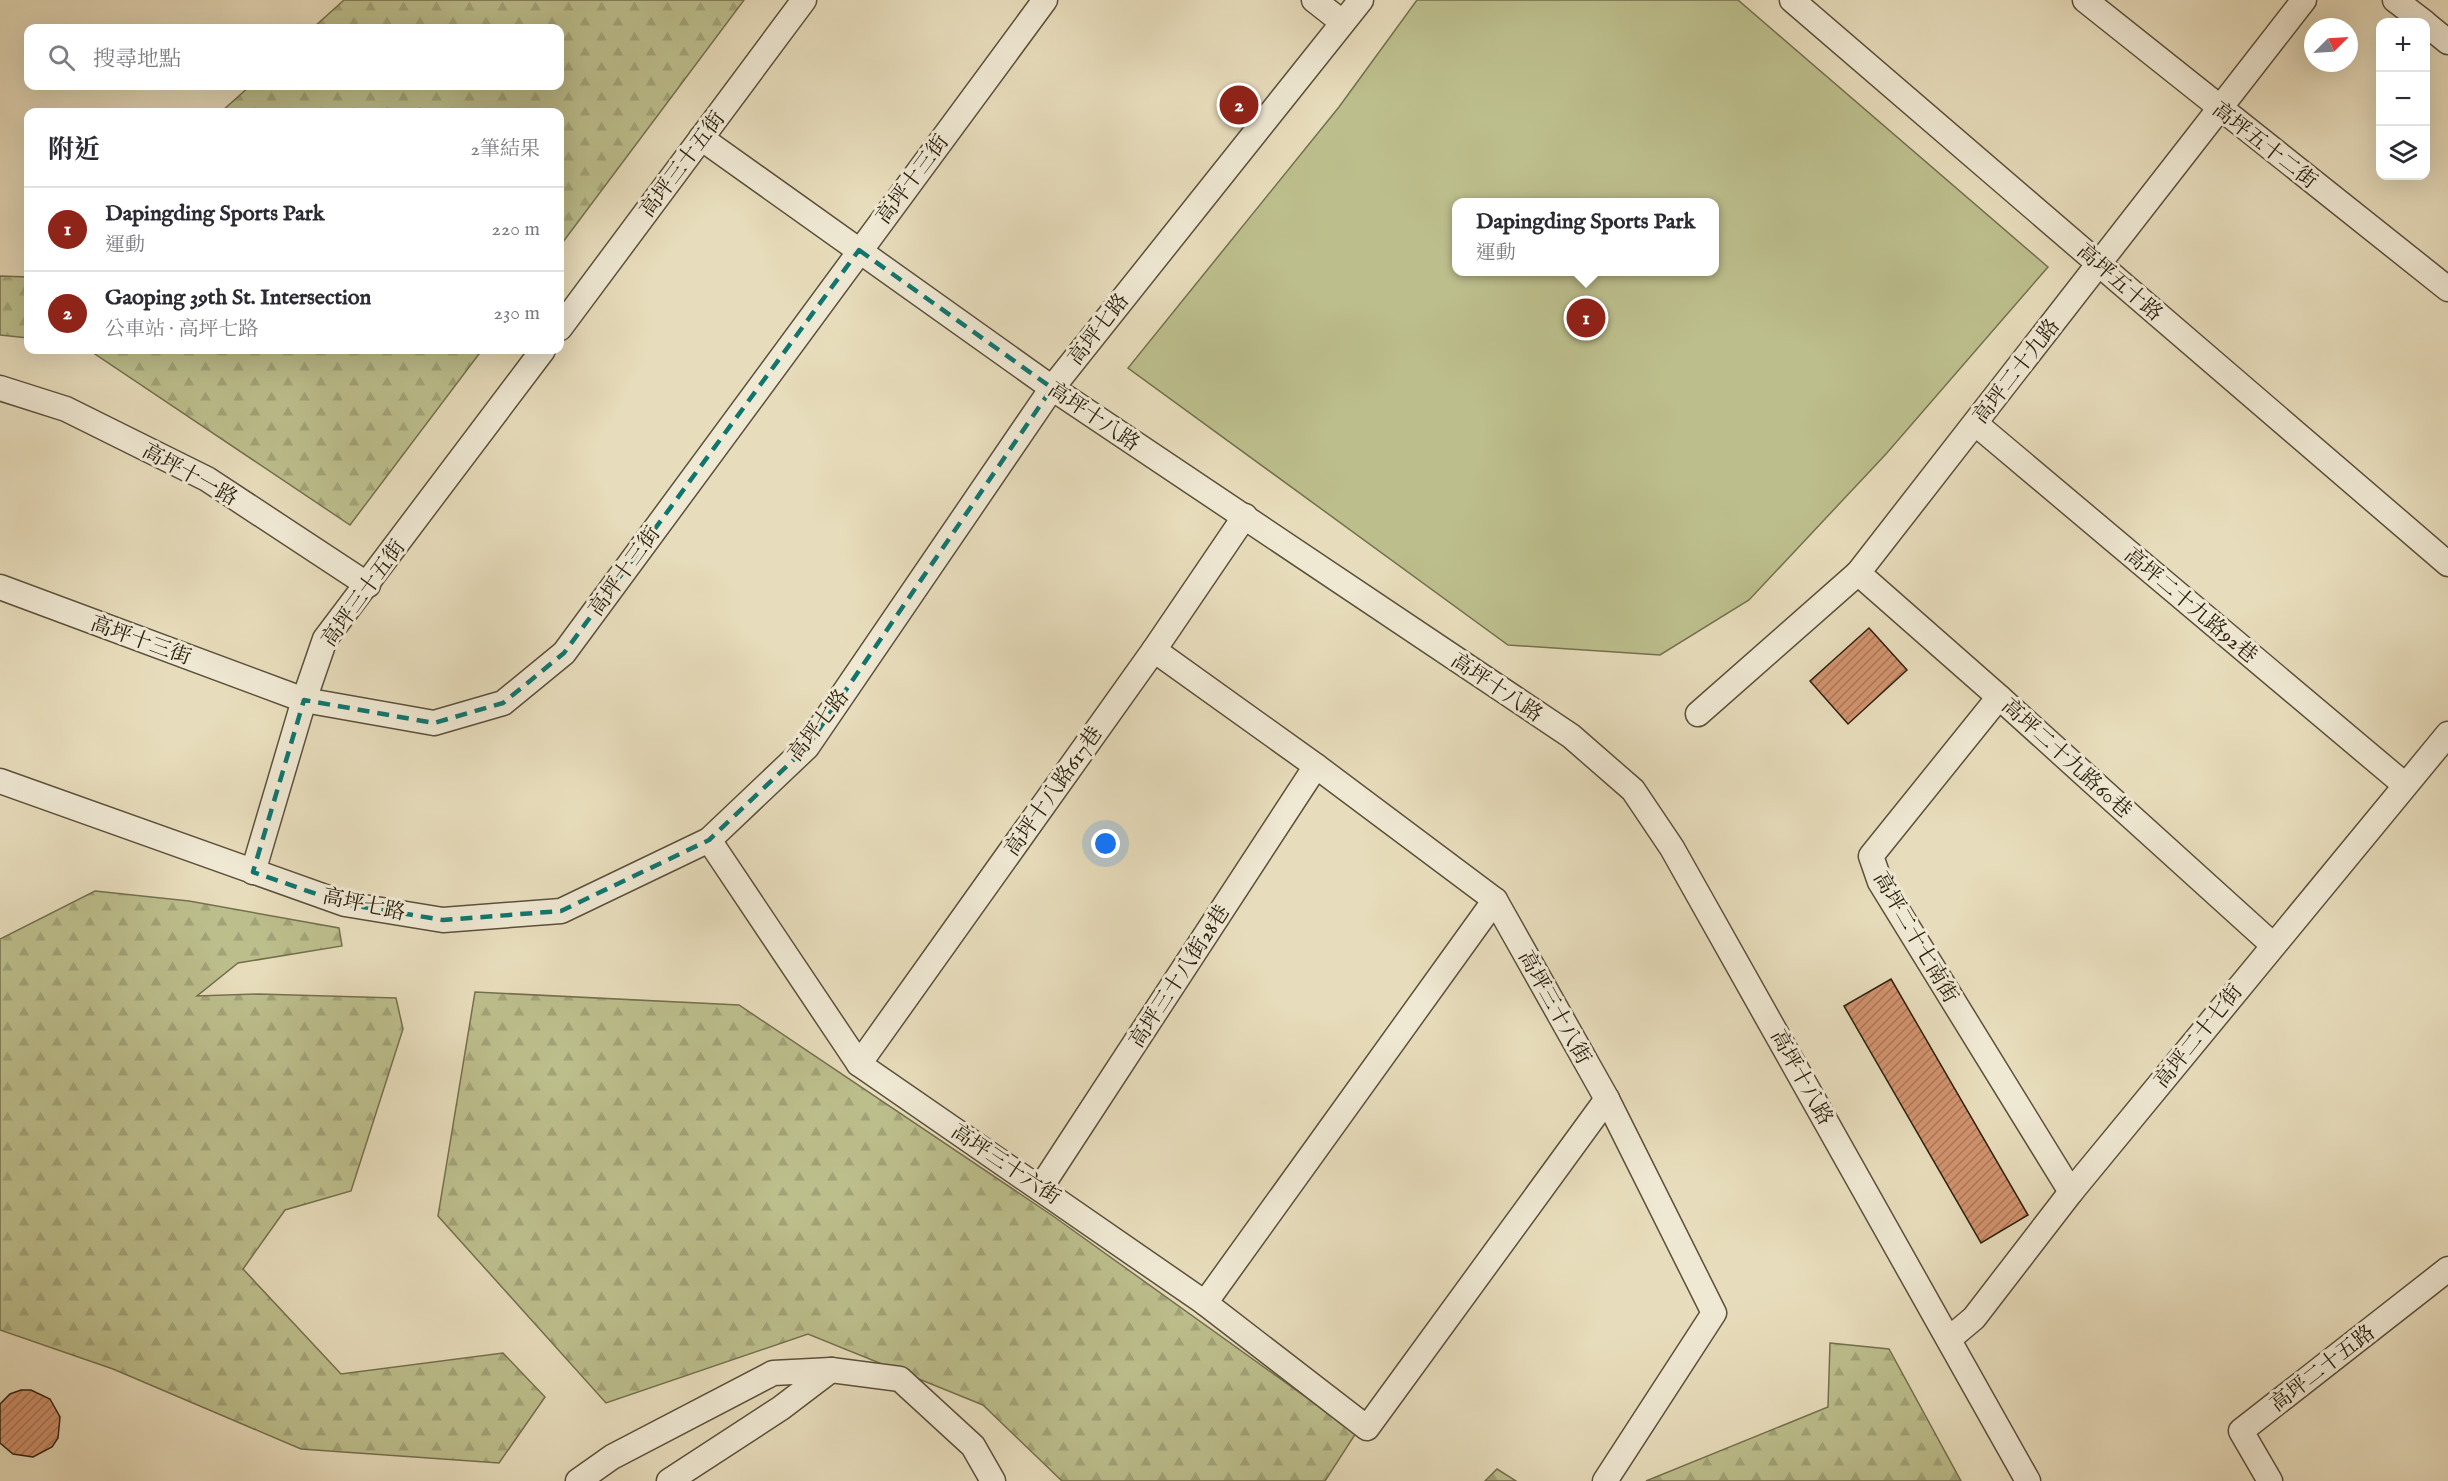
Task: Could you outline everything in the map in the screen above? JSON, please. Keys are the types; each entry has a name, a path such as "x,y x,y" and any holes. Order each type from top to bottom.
{"street":[{"name":"高坪三十五街","path":"564,323 804,0"},
{"name":"高坪十三街","path":"0,587 304,700 434,723 503,704 564,653 1045,0"},
{"path":"1314,0 1342,22"},
{"name":"高坪七路","path":"0,781 345,904 443,920 561,911 709,840 807,747 1052,388 1361,0"},
{"name":"高坪五十路","path":"1792,0 2448,564"},
{"name":"高坪五十二街","path":"2085,0 2219,109 2448,289"},
{"name":"高坪二十九路","path":"1698,714 1858,573 2304,0"},
{"path":"2395,0 2418,18"},
{"path":"2430,27 2448,42"},
{"name":"高坪十八路","path":"701,138 1052,388 1571,736 1633,790 1678,857 2028,1481"},
{"name":"高坪三十五街","path":"253,872 304,700 325,639 368,585 540,354"},
{"name":"高坪十一路","path":"0,388 66,409 207,479 368,585"},
{"name":"高坪二十九路92巷","path":"1976,424 2405,785"},
{"name":"高坪十八路617巷","path":"859,1064 1154,650 1245,516"},
{"name":"高坪二十九路60巷","path":"1858,573 2273,945"},
{"name":"高坪三十八街","path":"1154,650 1316,765 1495,900 1607,1099 1714,1312 1605,1481"},
{"name":"高坪二十七南街","path":"1999,697 1871,856 1880,882 2070,1192"},
{"name":"高坪二十七街","path":"1949,1339 1974,1318 2070,1192 2448,734"},
{"name":"高坪三十八街28巷","path":"1041,1187 1316,765"},
{"name":"高坪三十六街","path":"709,840 859,1064 1041,1187 1205,1303 1367,1428 1607,1099"},
{"path":"1205,1303 1495,900"},
{"name":"高坪二十五路","path":"2270,1481 2241,1431 2448,1269"},
{"path":"669,1481 781,1408 831,1370"},
{"path":"578,1481 612,1457 773,1373 831,1370 900,1379 973,1446 993,1481"}],"highlighted area":[{"path":"859,250 1052,388 807,747 709,840 561,911 443,920 345,904 253,872 304,700 434,723 503,703 564,653"}],"green space":[{"path":"344,0 744,0 564,241 564,108 225,108 246,90 564,90 564,24 317,24"},
{"path":"1417,0 1738,0 2048,267 1886,454 1749,600 1660,655 1508,645 1128,368 1339,107"},
{"path":"0,276 24,277 24,338 0,335"},
{"path":"95,354 479,354 350,525"},
{"path":"95,891 189,901 339,928 342,946 238,963 197,996 258,994 396,998 403,1029 351,1191 285,1210 243,1269 341,1374 503,1353 545,1397 499,1463 301,1449 113,1369 0,1330 0,939"},
{"path":"475,992 739,1005 1053,1216 1356,1433 1325,1481 1062,1481 983,1405 808,1334 606,1403 438,1216"},
{"path":"1830,1343 1889,1349 1961,1481 1646,1481 1828,1407"},
{"path":"1497,1469 1516,1481 1485,1481"}],"building":[{"path":"1869,628 1907,670 1848,724 1810,681"},
{"path":"1891,979 2028,1215 1981,1243 1844,1006"},
{"path":"21,1390 31,1390 50,1399 60,1417 58,1438 52,1447 33,1457 13,1454 0,1443 0,1404 10,1394"}],"place":[{"name":"Gaoping 39th St. Intersection","path":"1239,105"},
{"name":"Dapingding Sports Park","path":"1586,318"}]}
